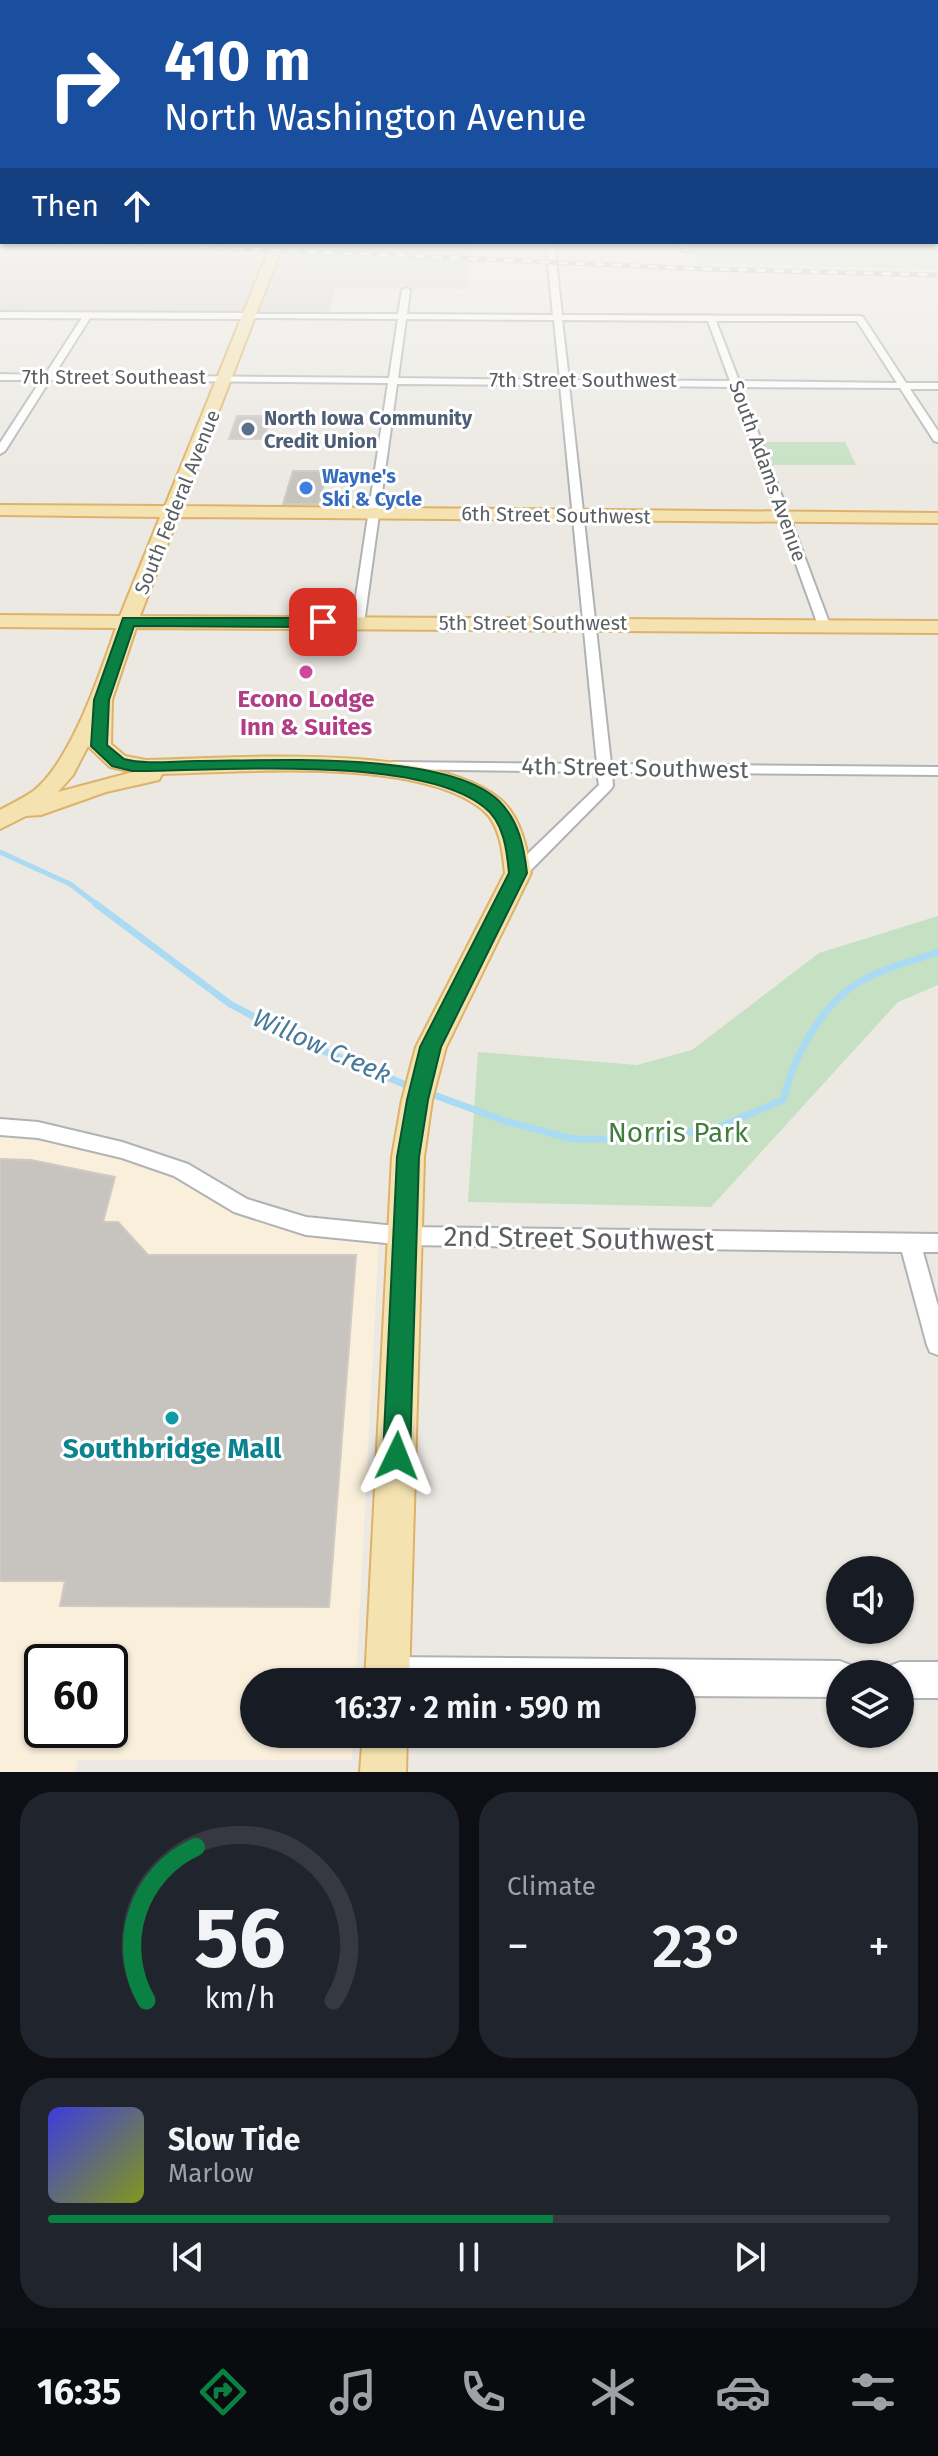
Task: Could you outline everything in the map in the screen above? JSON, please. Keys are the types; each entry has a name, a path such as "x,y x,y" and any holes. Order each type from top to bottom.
{"main road":[{"name":"South Federal Avenue","path":"0,822 42,796 61,775 101,700 128,621 251,317"},
{"name":"6th Street Southwest","path":"0,510 938,518"},
{"name":"5th Street Southwest","path":"0,621 938,627"},
{"path":"101,700 99,746 118,762 146,767 332,766 429,776 463,787 492,804 506,822 515,845 518,873 431,1047 408,1157 387,1668"},
{"path":"0,822 100,786 202,766"},
{"path":"696,1679 826,1679"},
{"path":"914,1680 938,1680"},
{"path":"383,1772 384,1748"}],"street":[{"path":"0,451 87,317"},
{"path":"358,623 403,317"},
{"path":"511,317 860,319 938,439"},
{"path":"518,873 606,786 559,317"},
{"name":"South Adams Avenue","path":"711,318 824,625"},
{"name":"7th Street Southeast","path":"0,377 228,377"},
{"name":"7th Street Southwest","path":"228,377 904,383 938,386"},
{"name":"4th Street Southwest","path":"332,766 938,771"},
{"name":"2nd Street Southwest","path":"0,1127 38,1130 122,1150 181,1170 241,1206 306,1226 406,1236 938,1243"},
{"path":"910,1243 938,1345"}],"shaded area":[{"name":"Southbridge Mall","path":"0,1127 122,1150 240,1208 379,1236 357,1668 240,1668 240,1748 352,1748 352,1760 78,1760 75,1772 0,1772"}],"green space":[{"path":"757,442 845,442 856,465 766,465"},
{"name":"Norris Park","path":"938,916 938,985 898,1002 711,1207 468,1202 478,1052 637,1065 692,1050 819,953"}],"building":[{"name":"North Iowa Community Credit Union","path":"237,416 271,416 264,439 229,439"},
{"name":"Wayne's Ski & Cycle","path":"293,471 327,471 319,504 283,504"},
{"name":"Southbridge Mall","path":"0,1159 31,1160 115,1177 103,1222 118,1222 148,1255 356,1255 329,1607 60,1606 65,1581 0,1581"}],"waterway":[{"name":"Willow Creek","path":"0,852 70,884 99,906"},
{"name":"Willow Creek","path":"96,904 230,1004 302,1042 411,1087"},
{"name":"Willow Creek","path":"426,1092 505,1121 573,1139 636,1139 717,1128 783,1100 794,1066 811,1032 834,1002 848,990 881,971 938,952"}],"place":[{"name":"North Iowa Community Credit Union","path":"248,429"},
{"name":"Wayne's Ski & Cycle","path":"306,488"},
{"name":"Econo Lodge Inn & Suites","path":"306,672"},
{"name":"Southbridge Mall","path":"172,1418"}],"route":[{"path":"323,622 128,621 101,700 99,746 118,762 132,766 332,766 429,776 463,787 492,804 506,822 515,845 518,873 431,1047 417,1100 408,1157 397,1456"}]}
